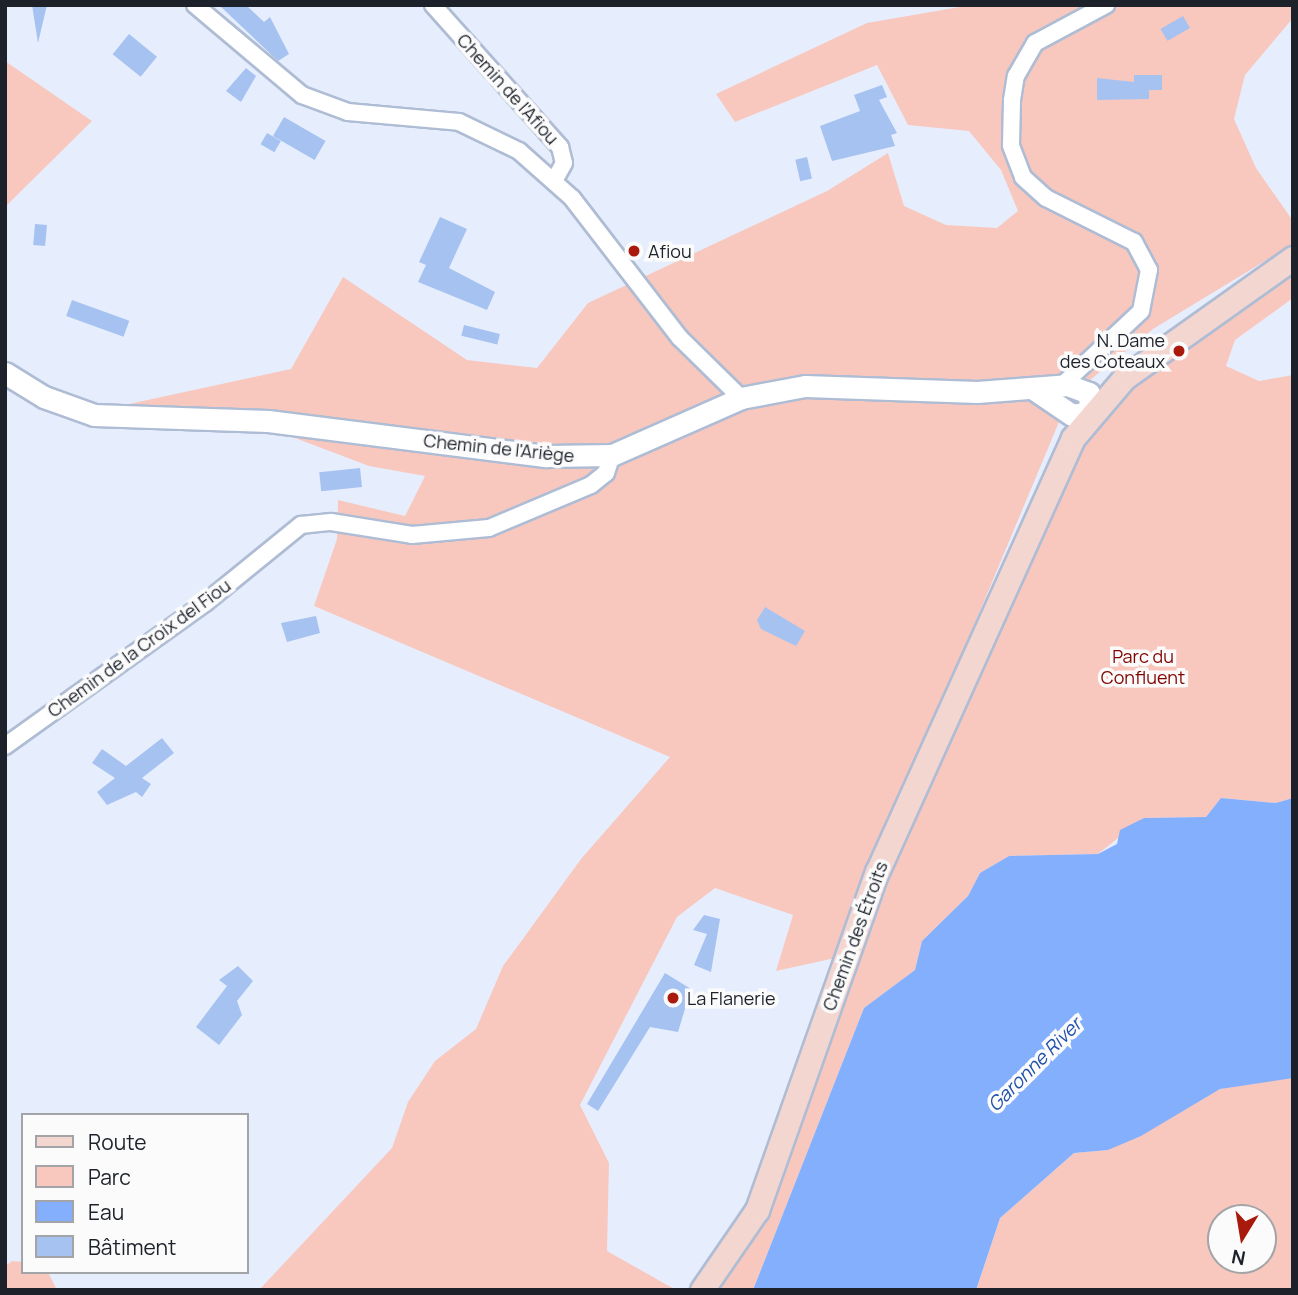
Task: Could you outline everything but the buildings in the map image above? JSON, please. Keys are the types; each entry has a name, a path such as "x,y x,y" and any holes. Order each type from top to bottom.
{"main road":[{"name":"Chemin des Étroits","path":"702,1290 757,1210 873,882 1005,578 1084,407 1140,352 1209,314 1293,258"}],"street":[{"path":"195,5 302,95 348,112 459,122 519,151 555,179 680,338 741,398"},
{"name":"Chemin de l'Afiou","path":"433,5 560,147 564,163 555,179"},
{"path":"1060,391 1141,311 1149,270 1134,242 1046,198 1023,177 1011,145 1012,100 1016,76 1035,43 1106,5"},
{"name":"Chemin de l'Ariège","path":"5,373 44,397 94,415 268,421 547,456 612,455 741,398 833,384 1032,388 1060,391 1084,407"},
{"name":"Chemin de la Croix del Fiou","path":"5,746 205,603 301,525 331,522 412,535 489,527 591,485 606,473 612,455"}],"green space":[{"path":"971,5 1293,5 1293,18 1245,75 1234,119 1256,168 1293,221 1293,244 1153,329 1090,380 1059,422 835,958 776,971 793,915 715,888 677,917 580,1105 609,1163 607,1251 676,1290 259,1290 392,1148 408,1102 435,1061 476,1029 503,966 581,859 670,757 314,606 337,539 338,500 405,516 425,476 369,466 274,430 83,414 291,369 343,277 467,360 537,368 588,303 827,191 888,153 904,206 946,225 997,228 1018,211 1001,170 969,131 908,125 877,65 735,122 716,94 867,23"},
{"path":"5,61 92,121 5,207"},
{"name":"Parc du Confluent","path":"1293,272 1293,298 1235,340 1226,366 1259,381 1293,375 1293,798 1276,803 1221,798 1206,817 1143,818 1098,854 1009,856 980,873 968,896 922,941 915,970 864,1008 753,1290 719,1290 765,1224 903,843 1070,463 1122,393"},
{"path":"1269,1078 1293,1078 1293,1290 976,1290 1000,1218 1074,1153 1108,1150 1220,1089"},
{"path":"12,1261 21,1262 21,1274 49,1274 57,1290 5,1290 5,1266"}],"water":[{"name":"Garonne River","path":"1221,798 1276,803 1293,798 1293,1078 1220,1089 1141,1136 1108,1150 1074,1153 1000,1218 976,1290 753,1290 864,1008 915,970 922,941 968,896 980,873 1009,856 1098,854 1117,844 1120,830 1144,818 1206,817"}],"place":[{"name":"Afiou","path":"634,251"},
{"name":"N. Dame des Coteaux","path":"1179,351"},
{"name":"La Flanerie","path":"673,998"}]}
